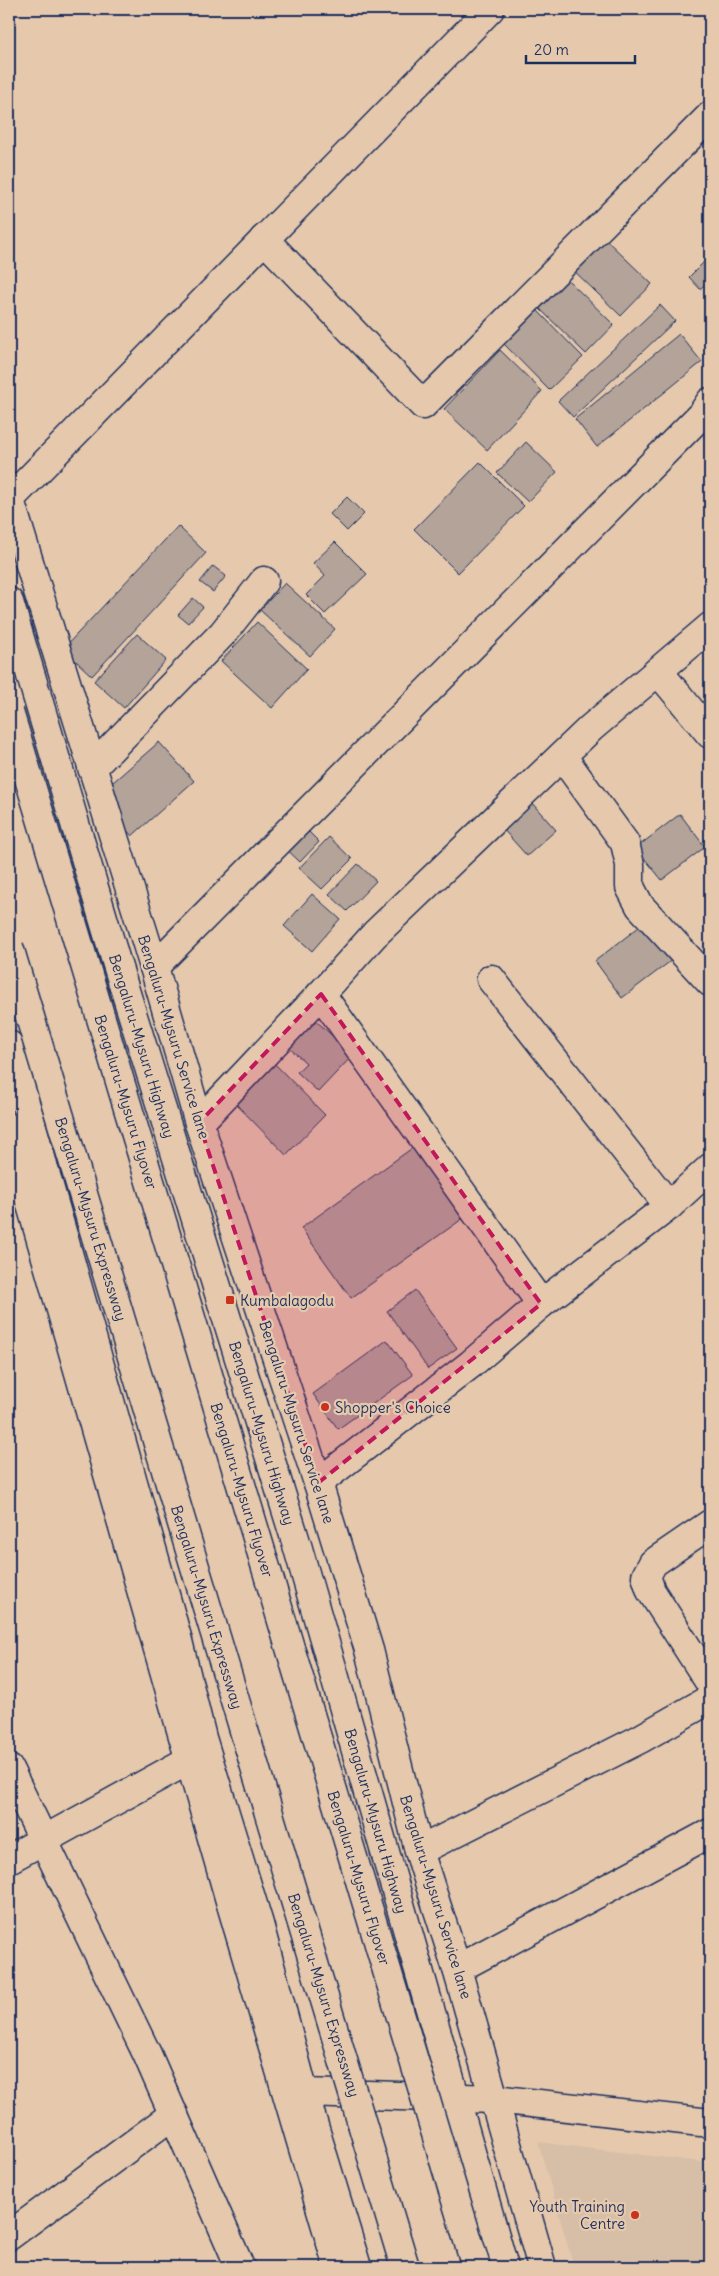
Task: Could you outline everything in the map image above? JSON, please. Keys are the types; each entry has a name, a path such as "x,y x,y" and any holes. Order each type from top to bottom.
{"main road":[{"path":"9,498 490,9"},
{"path":"264,239 423,405 710,116"},
{"path":"154,967 695,421 710,402"},
{"name":"Bengaluru-Mysuru Service lane","path":"9,498 154,967 199,1123 318,1484 369,1650 419,1851 457,1969 542,2267"},
{"path":"92,768 223,633 264,581"},
{"name":"Bengaluru-Mysuru Highway","path":"9,602 118,968 297,1545 504,2267"},
{"path":"199,1123 375,934 562,756 710,627"},
{"path":"658,671 710,734"},
{"name":"Bengaluru-Mysuru Flyover","path":"9,712 476,2267"},
{"path":"562,756 625,843 630,865 630,887 640,906 710,982"},
{"name":"Bengaluru-Mysuru Expressway","path":"9,947 406,2267"},
{"path":"491,979 669,1206"},
{"path":"321,994 541,1304"},
{"name":"Bengaluru-Mysuru Expressway","path":"9,1045 177,1638 202,1738 259,1924 304,2093 357,2267"},
{"path":"9,1128 189,1760 338,2267"},
{"path":"318,1484 471,1364 541,1304 669,1206 710,1168"},
{"path":"710,1524 653,1563 646,1576 652,1591 710,1683"},
{"path":"419,1851 640,1739 710,1699"},
{"path":"9,1859 189,1760"},
{"path":"9,1769 147,2054 240,2267"},
{"path":"457,1969 710,1833"},
{"path":"304,2093 495,2099 707,2119"},
{"path":"9,2236 174,2114"}],"highlighted area":[{"path":"321,994 541,1304 318,1483 199,1123"}],"shaded area":[{"name":"Youth Training Centre","path":"538,2142 710,2163 710,2267 574,2267"}],"building":[{"path":"600,234 652,284 621,316 569,266"},
{"path":"706,260 710,264 710,279 700,289 689,277"},
{"path":"567,279 614,325 586,354 539,308"},
{"path":"660,305 675,321 573,417 558,401"},
{"path":"536,309 583,357 549,390 503,343"},
{"path":"679,334 702,362 597,447 575,419"},
{"path":"500,350 542,391 487,450 444,409"},
{"path":"526,442 557,472 528,502 497,473"},
{"path":"480,462 524,506 458,573 414,529"},
{"path":"347,497 364,514 347,531 330,514"},
{"path":"178,526 206,553 92,676 63,649"},
{"path":"335,542 367,574 325,614 306,595 325,576 313,563"},
{"path":"213,566 226,576 213,592 200,582"},
{"path":"285,583 335,629 310,656 260,610"},
{"path":"193,598 203,607 188,623 178,615"},
{"path":"257,622 307,669 272,708 221,661"},
{"path":"137,634 166,660 124,708 94,681"},
{"path":"159,742 194,781 132,836 97,796"},
{"path":"531,802 556,830 527,856 502,828"},
{"path":"680,814 705,847 662,880 636,848"},
{"path":"301,824 319,842 300,862 281,844"},
{"path":"329,837 352,859 322,889 299,868"},
{"path":"358,864 376,881 347,911 329,894"},
{"path":"312,894 340,919 312,951 284,926"},
{"path":"644,923 672,960 622,998 595,961"},
{"path":"311,1016 353,1055 318,1092 297,1072 306,1063 285,1044"},
{"path":"272,1061 325,1115 286,1155 232,1100"},
{"path":"415,1146 465,1217 351,1298 301,1228"},
{"path":"415,1290 457,1348 428,1369 387,1311"},
{"path":"387,1340 413,1375 338,1429 313,1394"}],"place":[{"name":"Kumbalagodu","path":"230,1300"},
{"name":"Shopper's Choice","path":"325,1407"},
{"name":"Youth Training Centre","path":"635,2215"}]}
